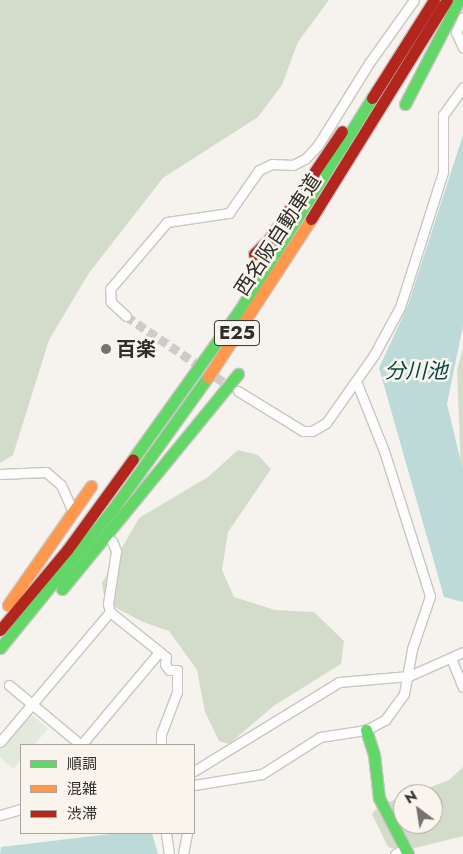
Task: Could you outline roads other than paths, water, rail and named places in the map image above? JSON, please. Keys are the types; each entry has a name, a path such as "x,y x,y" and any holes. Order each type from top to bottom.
{"main road":[{"name":"西名阪自動車道","path":"0,648 15,632 113,509 211,373 311,220 447,0"},
{"path":"405,104 459,0"},
{"name":"西名阪自動車道","path":"0,630 67,550 239,311 431,4"},
{"path":"254,254 269,239 420,12 431,4"},
{"path":"15,632 28,629 238,374"},
{"path":"0,616 91,486"},
{"path":"366,730 374,755 379,798 403,852"}],"street":[{"path":"126,316 111,302 110,289 167,222 229,213 259,170 272,164 293,165 305,159 318,145 369,63 414,0"},
{"path":"463,17 456,32 463,48"},
{"path":"238,391 303,431 312,431 326,422 356,381 400,306 442,172 443,115 463,87"},
{"path":"195,785 206,780 233,780 262,774 320,737 366,730 392,712 404,694 409,676 412,650 429,607 428,585 384,452 356,381"},
{"path":"0,474 46,472 61,485 71,507"},
{"path":"112,541 116,552 108,604 110,612 166,657 165,664 169,670 177,670 177,692 161,734 161,744"},
{"path":"0,742 110,612"},
{"path":"82,744 159,652"},
{"path":"195,770 339,682 409,676 463,652"},
{"path":"451,658 463,687"},
{"path":"9,685 80,744"},
{"path":"0,815 20,809"},
{"path":"166,834 169,854"},
{"path":"183,854 187,834"}],"water":[{"name":"分川池","path":"463,135 463,326 447,404 463,470 463,602 444,597 379,368 408,305"},
{"path":"111,834 152,834 158,854 0,854 1,847"}],"tunnel":[{"path":"126,316 231,387"}],"place":[{"name":"百楽","path":"106,349"}]}
